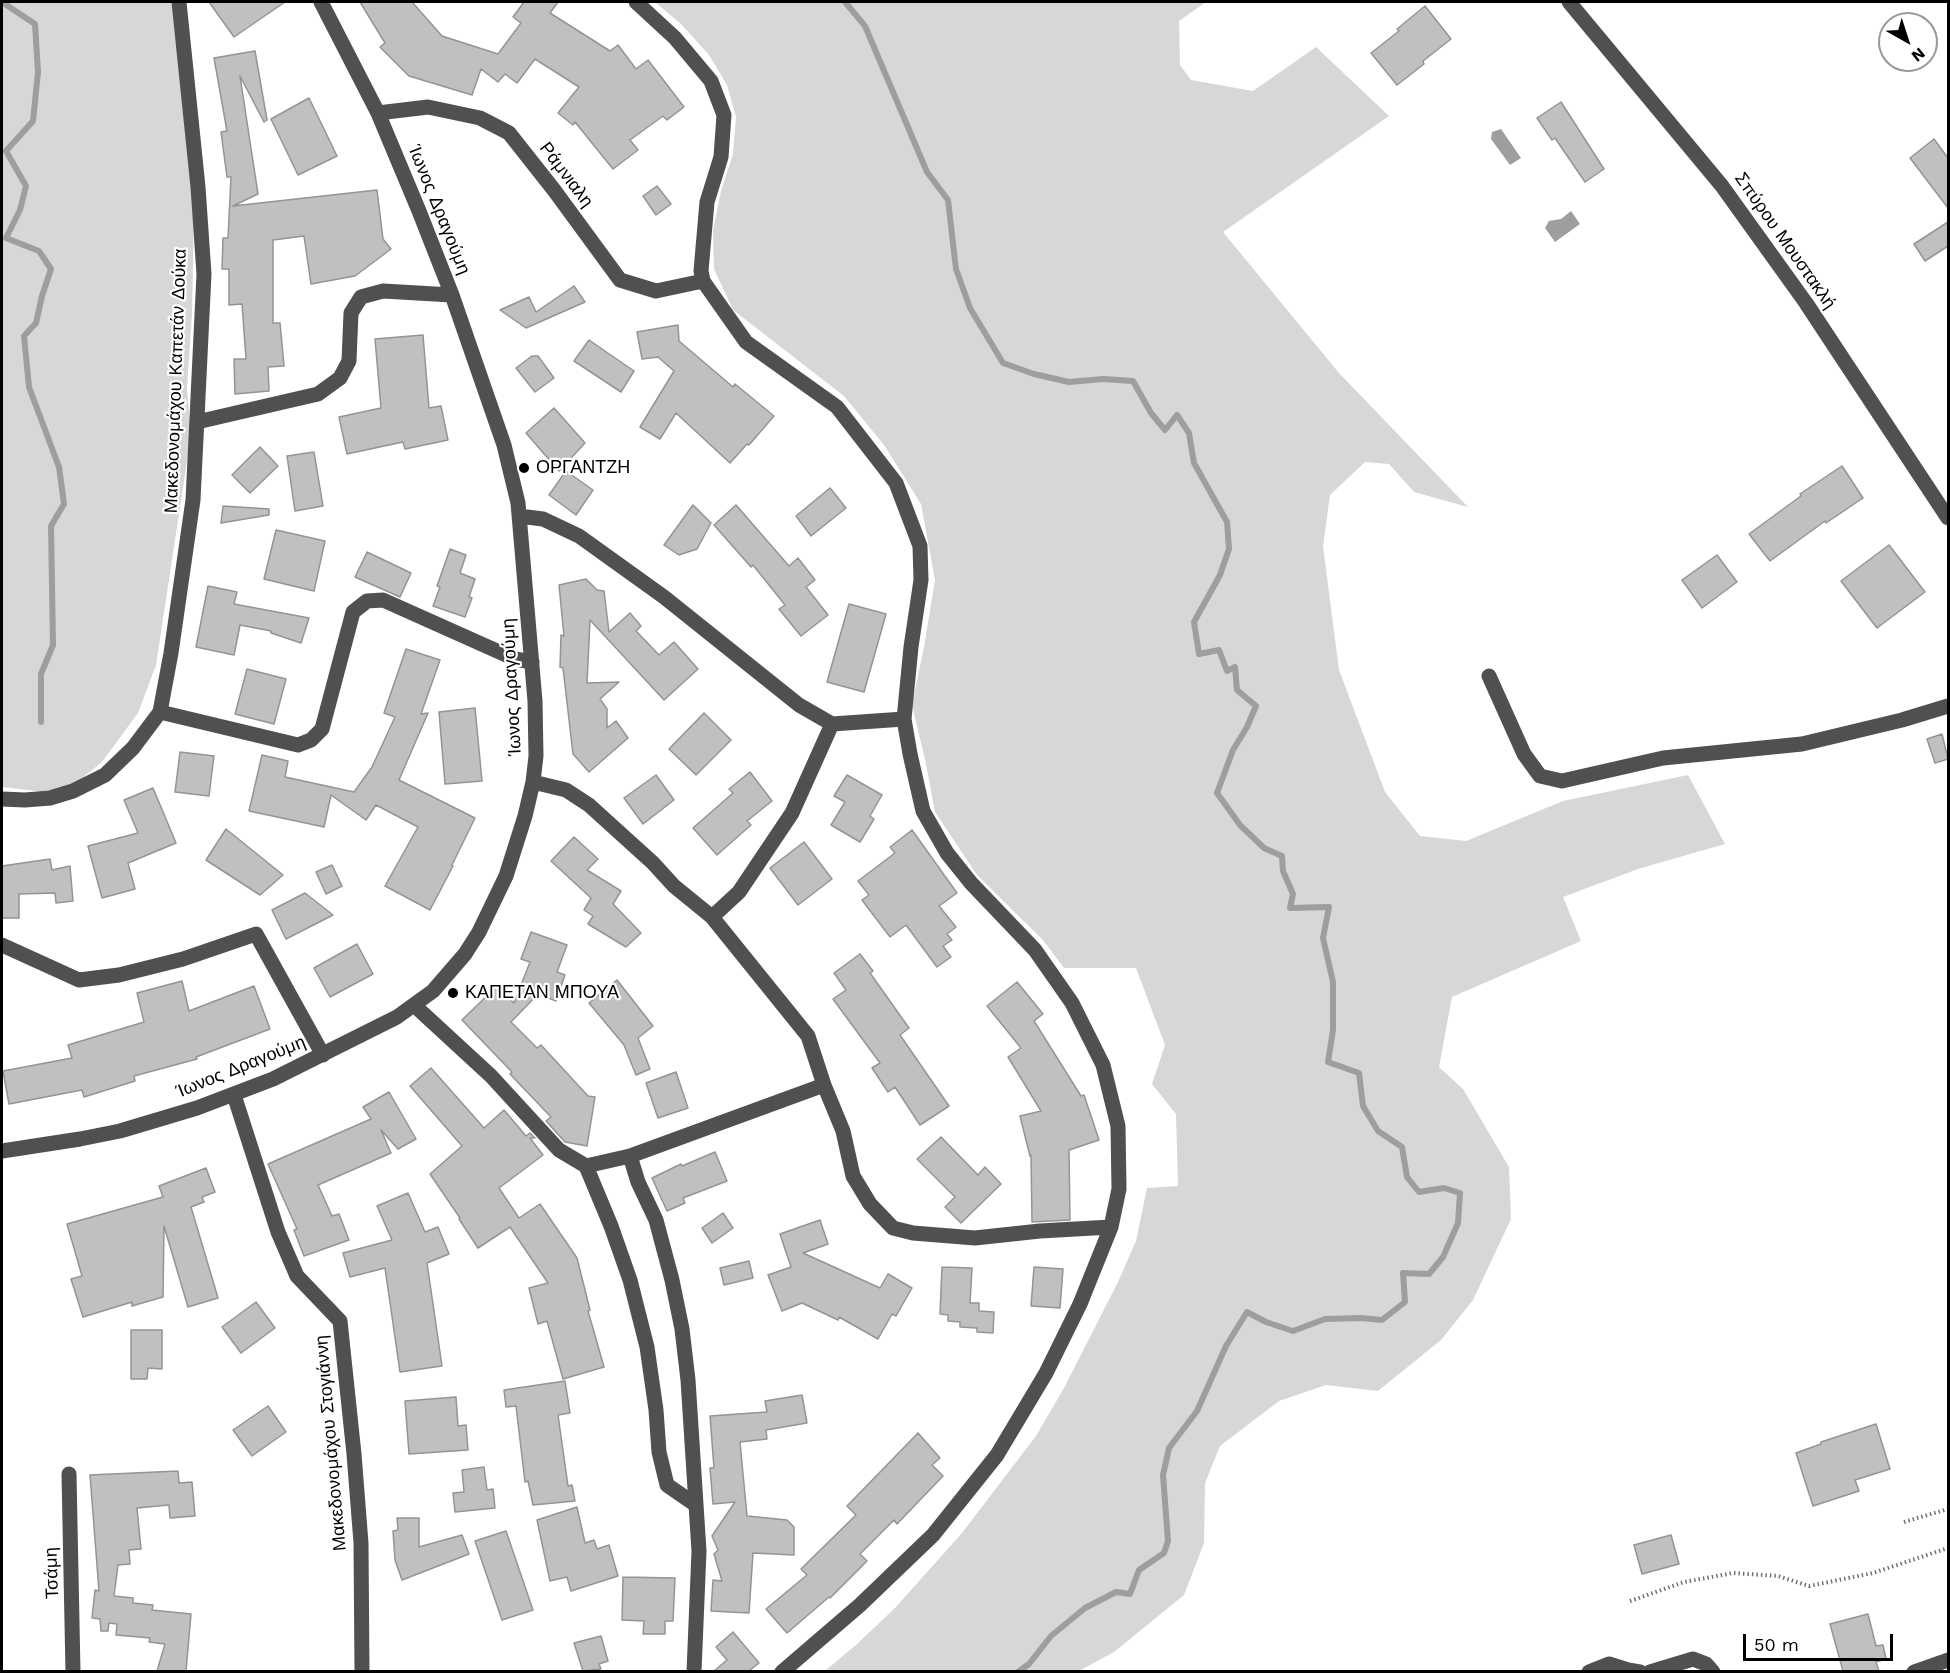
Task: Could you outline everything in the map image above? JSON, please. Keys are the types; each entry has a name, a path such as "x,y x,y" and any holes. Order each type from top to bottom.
{"street":[{"name":"Μακεδονομάχου Καπετάν Δούκα","path":"2,800 50,798 105,775 134,748 160,712 193,500 204,274 198,187 179,2"},
{"name":"Ίωνος Δραγούμη","path":"2,1151 46,1146 120,1131 234,1095 323,1055 415,1006 433,991 465,954 488,915 506,876 517,843 533,782 536,729 518,503 504,445 452,295 378,113 321,2"},
{"path":"636,2 675,38 711,81 724,115 721,157 707,202 701,271 704,280 746,342 837,407 896,483 920,546 921,580 904,719 923,811 947,853 971,883 1035,950 1072,1003 1103,1065 1118,1126 1119,1189 1111,1227 1080,1304 1046,1373 997,1455 933,1535 860,1605 782,1671"},
{"name":"Σπύρου Μουστακλή","path":"1569,2 1722,186 1819,322 1948,518"},
{"name":"Ράμνιαλη","path":"378,113 428,107 480,118 490,123 509,133 620,280 656,291 704,280"},
{"path":"197,422 318,394 340,378 349,361 351,313 361,297 383,291 452,295"},
{"path":"519,516 543,519 579,536 664,597 799,705 832,724 904,719"},
{"path":"160,712 298,745 311,740 322,729 353,612 367,601 383,600 515,659 532,662"},
{"path":"1489,676 1524,754 1540,776 1562,781 1663,759 1802,744 1902,720 1948,706"},
{"path":"712,917 739,892 792,813 832,724"},
{"path":"533,782 566,790 576,795 653,862 674,886 712,917 808,1036 824,1085 843,1131 853,1176 870,1204 893,1228 913,1233 975,1238 1111,1227"},
{"path":"2,945 79,980 119,975 183,959 256,934 323,1055"},
{"path":"415,1006 491,1076 559,1150 586,1166 630,1280 647,1347 659,1452 667,1485 696,1505"},
{"path":"586,1166 630,1156 824,1085"},
{"name":"Μακεδονομάχου Στογιάννη","path":"234,1095 278,1232 297,1275 340,1321 361,1543 362,1671"},
{"path":"630,1156 638,1182 656,1220 677,1303 688,1380 699,1551 694,1671"},
{"name":"Τσάμη","path":"69,1474 73,1671"},
{"path":"1650,1671 1693,1659 1706,1664 1713,1671"},
{"path":"1914,1671 1948,1660"},
{"path":"1589,1671 1609,1664 1640,1671"}],"path":[{"path":"1904,1522 1948,1509"},
{"path":"1630,1601 1684,1582 1733,1573 1778,1576 1809,1586 1873,1573 1948,1548"}],"shaded area":[{"path":"2,2 176,2 194,209 192,314 187,388 191,435 156,665 138,713 102,762 76,783 44,792 2,787"},
{"path":"655,2 1206,2 1179,21 1180,65 1191,80 1253,91 1316,47 1389,116 1223,232 1339,373 1468,507 1414,492 1389,464 1365,462 1330,495 1323,546 1339,670 1385,792 1420,836 1466,841 1563,801 1688,775 1725,844 1638,869 1563,897 1581,941 1452,997 1439,1067 1463,1089 1509,1167 1511,1219 1473,1300 1441,1340 1378,1391 1326,1385 1279,1401 1220,1446 1205,1483 1204,1543 1184,1595 1114,1652 1079,1671 825,1671 895,1608 962,1533 1036,1436 1064,1388 1118,1282 1136,1241 1147,1188 1178,1186 1176,1114 1152,1084 1165,1045 1136,968 1064,968 1043,940 977,875 935,812 912,705 935,580 921,504 884,445 844,396 733,310 714,269 713,231 721,191 733,154 736,117 727,85 709,55 681,24"},
{"path":"1501,129 1521,158 1510,165 1491,139 1492,132"},
{"path":"1571,211 1580,224 1555,242 1545,228 1549,221 1561,219"}],"building":[{"path":"209,2 285,2 234,37"},
{"path":"360,2 412,2 442,36 498,54 521,23 513,17 524,2 558,2 550,13 610,51 618,45 636,69 648,60 684,107 667,120 663,116 630,140 638,150 613,169 575,122 573,125 558,113 579,87 535,59 517,83 505,74 498,82 481,69 472,95 409,76 380,47 385,43"},
{"path":"1425,6 1451,39 1397,85 1371,53"},
{"path":"255,51 267,120 264,122 240,76 258,194 233,206 377,190 383,239 391,249 355,276 311,284 304,236 273,240 273,323 280,323 284,366 268,367 269,391 235,394 234,359 246,359 242,304 229,305 229,269 222,269 223,238 228,238 231,177 227,177 221,132 227,131 214,58"},
{"path":"309,98 337,156 298,175 271,119"},
{"path":"1561,102 1604,169 1585,182 1555,138 1552,140 1537,118"},
{"path":"1934,139 1948,158 1948,208 1910,158"},
{"path":"657,186 671,204 656,215 643,196"},
{"path":"1948,222 1948,246 1925,261 1914,244"},
{"path":"574,286 585,302 526,328 500,310 529,297 536,312"},
{"path":"678,325 679,341 733,387 735,384 774,416 730,463 676,413 660,439 640,427 674,371 658,357 642,359 637,332"},
{"path":"423,335 429,408 441,406 448,440 405,449 403,442 347,454 339,417 381,408 375,339"},
{"path":"589,340 634,371 621,392 574,361"},
{"path":"532,356 538,356 554,378 535,392 516,368"},
{"path":"554,408 585,443 559,471 526,433"},
{"path":"260,447 278,466 250,493 232,475"},
{"path":"314,452 323,506 295,511 287,456"},
{"path":"1842,466 1863,498 1826,523 1825,521 1770,561 1749,534 1801,496 1800,494"},
{"path":"566,471 593,490 576,515 549,495"},
{"path":"830,488 846,508 811,536 796,516"},
{"path":"693,505 711,523 697,549 679,555 664,545"},
{"path":"736,505 789,566 798,558 815,580 806,587 828,615 801,636 779,609 785,605 753,565 751,567 714,525"},
{"path":"223,506 269,509 269,515 221,523"},
{"path":"276,530 325,541 314,591 264,579"},
{"path":"1889,545 1925,592 1877,628 1841,581"},
{"path":"450,549 466,555 460,573 475,579 469,597 472,598 465,617 433,606 440,587 437,586"},
{"path":"367,552 411,573 400,597 355,577"},
{"path":"1717,555 1737,582 1702,608 1682,580"},
{"path":"586,579 597,590 604,591 609,632 630,613 641,626 636,631 659,655 674,642 698,669 664,700 590,620 587,683 619,682 600,699 607,709 607,728 616,721 628,738 589,772 573,754 563,668 560,667 561,635 564,636 559,585"},
{"path":"208,586 237,592 234,604 309,618 301,643 271,633 271,631 240,625 234,655 196,647"},
{"path":"849,604 886,614 864,692 827,682"},
{"path":"406,649 440,660 421,714 428,713 399,780 475,818 430,910 385,886 418,827 376,805 366,820 331,795 324,827 249,811 262,755 288,761 285,777 354,792 372,767 395,717 384,713"},
{"path":"247,669 286,679 274,724 235,714"},
{"path":"475,708 482,781 445,784 439,712"},
{"path":"704,713 731,740 696,775 669,749"},
{"path":"1942,734 1948,759 1935,763 1927,739"},
{"path":"180,752 214,756 209,796 175,792"},
{"path":"750,772 772,801 747,821 751,825 717,855 693,828 733,793 729,789"},
{"path":"656,775 674,800 643,824 624,798"},
{"path":"847,775 882,795 870,816 874,819 860,842 831,825 845,802 834,796"},
{"path":"153,788 176,843 128,863 135,889 102,898 88,846 138,833 124,800"},
{"path":"226,829 283,875 260,895 206,860"},
{"path":"912,830 957,893 939,906 956,927 947,934 952,940 943,946 951,957 937,967 906,925 890,937 862,900 869,895 858,881 895,853 890,847"},
{"path":"574,837 598,859 587,870 621,891 613,904 641,933 626,947 588,924 593,916 584,910 591,898 551,861"},
{"path":"804,842 832,879 798,905 770,868"},
{"path":"50,859 52,870 70,866 73,901 56,903 55,893 19,894 19,918 2,918 2,866"},
{"path":"332,865 342,886 326,894 316,872"},
{"path":"305,893 333,915 286,939 272,910"},
{"path":"531,932 567,945 557,972 565,975 556,1001 538,994 511,1022 537,1048 541,1045 588,1096 595,1097 587,1146 565,1142 546,1121 551,1117 462,1020 497,986 514,1003 530,962 521,959"},
{"path":"357,944 373,974 330,997 314,968"},
{"path":"860,954 873,971 870,973 909,1028 900,1035 949,1106 920,1125 895,1087 888,1092 872,1068 880,1063 833,999 846,990 834,973"},
{"path":"617,980 653,1026 638,1038 650,1069 636,1075 624,1045 589,1003"},
{"path":"182,981 189,1011 254,986 270,1029 196,1057 197,1059 134,1076 135,1081 84,1097 82,1090 9,1104 3,1071 72,1058 68,1045 144,1022 137,993"},
{"path":"1017,982 1043,1014 1034,1021 1081,1096 1084,1095 1099,1140 1069,1150 1070,1220 1032,1222 1031,1155 1020,1116 1041,1111 1008,1057 1021,1048 987,1006"},
{"path":"431,1068 484,1128 504,1110 526,1136 530,1133 535,1138 530,1138 543,1155 499,1188 519,1218 540,1204 577,1258 590,1310 588,1311 604,1367 563,1379 547,1321 538,1324 529,1288 548,1283 510,1227 478,1248 430,1174 462,1146 410,1086"},
{"path":"676,1072 688,1108 658,1118 646,1083"},
{"path":"389,1092 416,1139 398,1149 381,1130 391,1153 318,1185 332,1216 339,1214 349,1240 304,1256 294,1230 297,1229 268,1164 371,1119 363,1107"},
{"path":"941,1137 978,1175 985,1167 1001,1184 961,1223 945,1207 955,1197 917,1159"},
{"path":"715,1152 727,1181 683,1198 685,1203 667,1211 652,1178 681,1164 682,1166"},
{"path":"206,1168 215,1192 202,1197 204,1202 191,1207 218,1298 188,1307 164,1226 163,1297 132,1306 132,1302 83,1317 71,1279 82,1276 67,1224 163,1197 159,1186"},
{"path":"408,1193 425,1232 438,1227 449,1254 427,1263 442,1366 400,1372 385,1268 350,1277 343,1253 392,1240 377,1206"},
{"path":"723,1213 733,1228 712,1243 702,1228"},
{"path":"820,1220 828,1244 803,1253 880,1288 888,1274 912,1288 896,1316 892,1314 878,1339 839,1317 838,1320 802,1303 782,1311 768,1275 791,1267 780,1234"},
{"path":"749,1261 753,1278 724,1285 720,1268"},
{"path":"942,1267 972,1268 970,1303 979,1303 979,1311 994,1312 993,1333 977,1332 977,1328 960,1327 960,1322 948,1321 948,1315 940,1314"},
{"path":"1034,1267 1063,1269 1060,1308 1031,1306"},
{"path":"256,1302 275,1328 241,1353 222,1327"},
{"path":"131,1330 162,1330 162,1369 148,1368 147,1379 131,1379"},
{"path":"565,1381 570,1413 558,1415 568,1486 572,1485 575,1501 533,1505 528,1481 525,1482 516,1406 506,1407 504,1390"},
{"path":"802,1395 807,1423 766,1430 767,1439 740,1442 747,1516 787,1520 794,1527 794,1555 753,1553 749,1613 711,1611 713,1580 722,1581 714,1554 718,1550 712,1536 735,1502 713,1504 710,1468 714,1468 710,1416 767,1412 765,1401"},
{"path":"456,1397 458,1426 466,1425 468,1450 409,1454 405,1401"},
{"path":"268,1406 286,1432 252,1456 233,1430"},
{"path":"1876,1424 1890,1469 1855,1480 1859,1491 1813,1506 1796,1453 1821,1444 1821,1442"},
{"path":"918,1433 940,1458 932,1465 943,1476 897,1524 894,1520 860,1554 867,1561 830,1598 787,1633 766,1609 807,1575 801,1569 856,1515 847,1506"},
{"path":"484,1467 487,1490 493,1489 495,1508 455,1512 453,1493 464,1492 462,1470"},
{"path":"178,1471 179,1483 192,1482 195,1516 170,1518 169,1505 137,1508 141,1549 129,1550 130,1564 118,1565 114,1596 133,1598 133,1603 153,1605 152,1610 191,1614 186,1671 157,1671 165,1644 149,1642 150,1638 116,1635 117,1624 109,1623 108,1631 101,1631 100,1619 92,1618 95,1590 99,1591 90,1475"},
{"path":"577,1507 585,1543 594,1540 597,1549 609,1545 618,1576 571,1591 567,1577 550,1581 537,1520"},
{"path":"397,1518 419,1518 419,1547 462,1535 469,1554 402,1580 395,1560 393,1531 398,1530"},
{"path":"506,1531 533,1610 502,1620 475,1541"},
{"path":"1671,1535 1679,1564 1642,1574 1634,1545"},
{"path":"623,1577 675,1578 673,1621 665,1621 665,1634 643,1634 644,1621 622,1620"},
{"path":"1868,1614 1876,1646 1883,1645 1886,1659 1876,1662 1879,1671 1843,1671 1830,1624"},
{"path":"733,1632 759,1663 749,1671 714,1671 727,1660 716,1647"},
{"path":"601,1636 608,1661 599,1664 601,1669 583,1671 574,1643"}],"waterway":[{"path":"2,2 35,24 38,72 33,121 6,151 26,186 20,210 6,238 39,251 51,269 36,323 24,336 29,387 59,467 64,504 51,526 53,645 41,674 41,722"},
{"path":"845,2 865,26 927,172 948,200 956,269 970,308 1003,363 1034,374 1069,382 1103,379 1133,381 1151,413 1165,430 1177,415 1189,433 1194,463 1227,522 1229,549 1220,575 1194,622 1199,654 1219,650 1227,671 1235,667 1237,690 1256,706 1233,750 1217,793 1240,825 1264,848 1282,856 1283,871 1293,894 1290,908 1329,907 1323,938 1333,982 1333,1030 1328,1062 1359,1073 1363,1106 1378,1131 1402,1147 1407,1177 1419,1192 1444,1188 1460,1193 1458,1223 1443,1257 1429,1274 1403,1273 1405,1302 1382,1320 1325,1319 1293,1331 1266,1322 1247,1312 1226,1346 1197,1411 1169,1448 1163,1475 1168,1541 1164,1553 1139,1570 1130,1594 1116,1592 1085,1608 1051,1636 1029,1664 1018,1672"}],"place":[{"name":"ΟΡΓΑΝΤΖΗ","path":"524,468"},
{"name":"ΚΑΠΕΤΑΝ ΜΠΟΥΑ","path":"453,993"}]}
